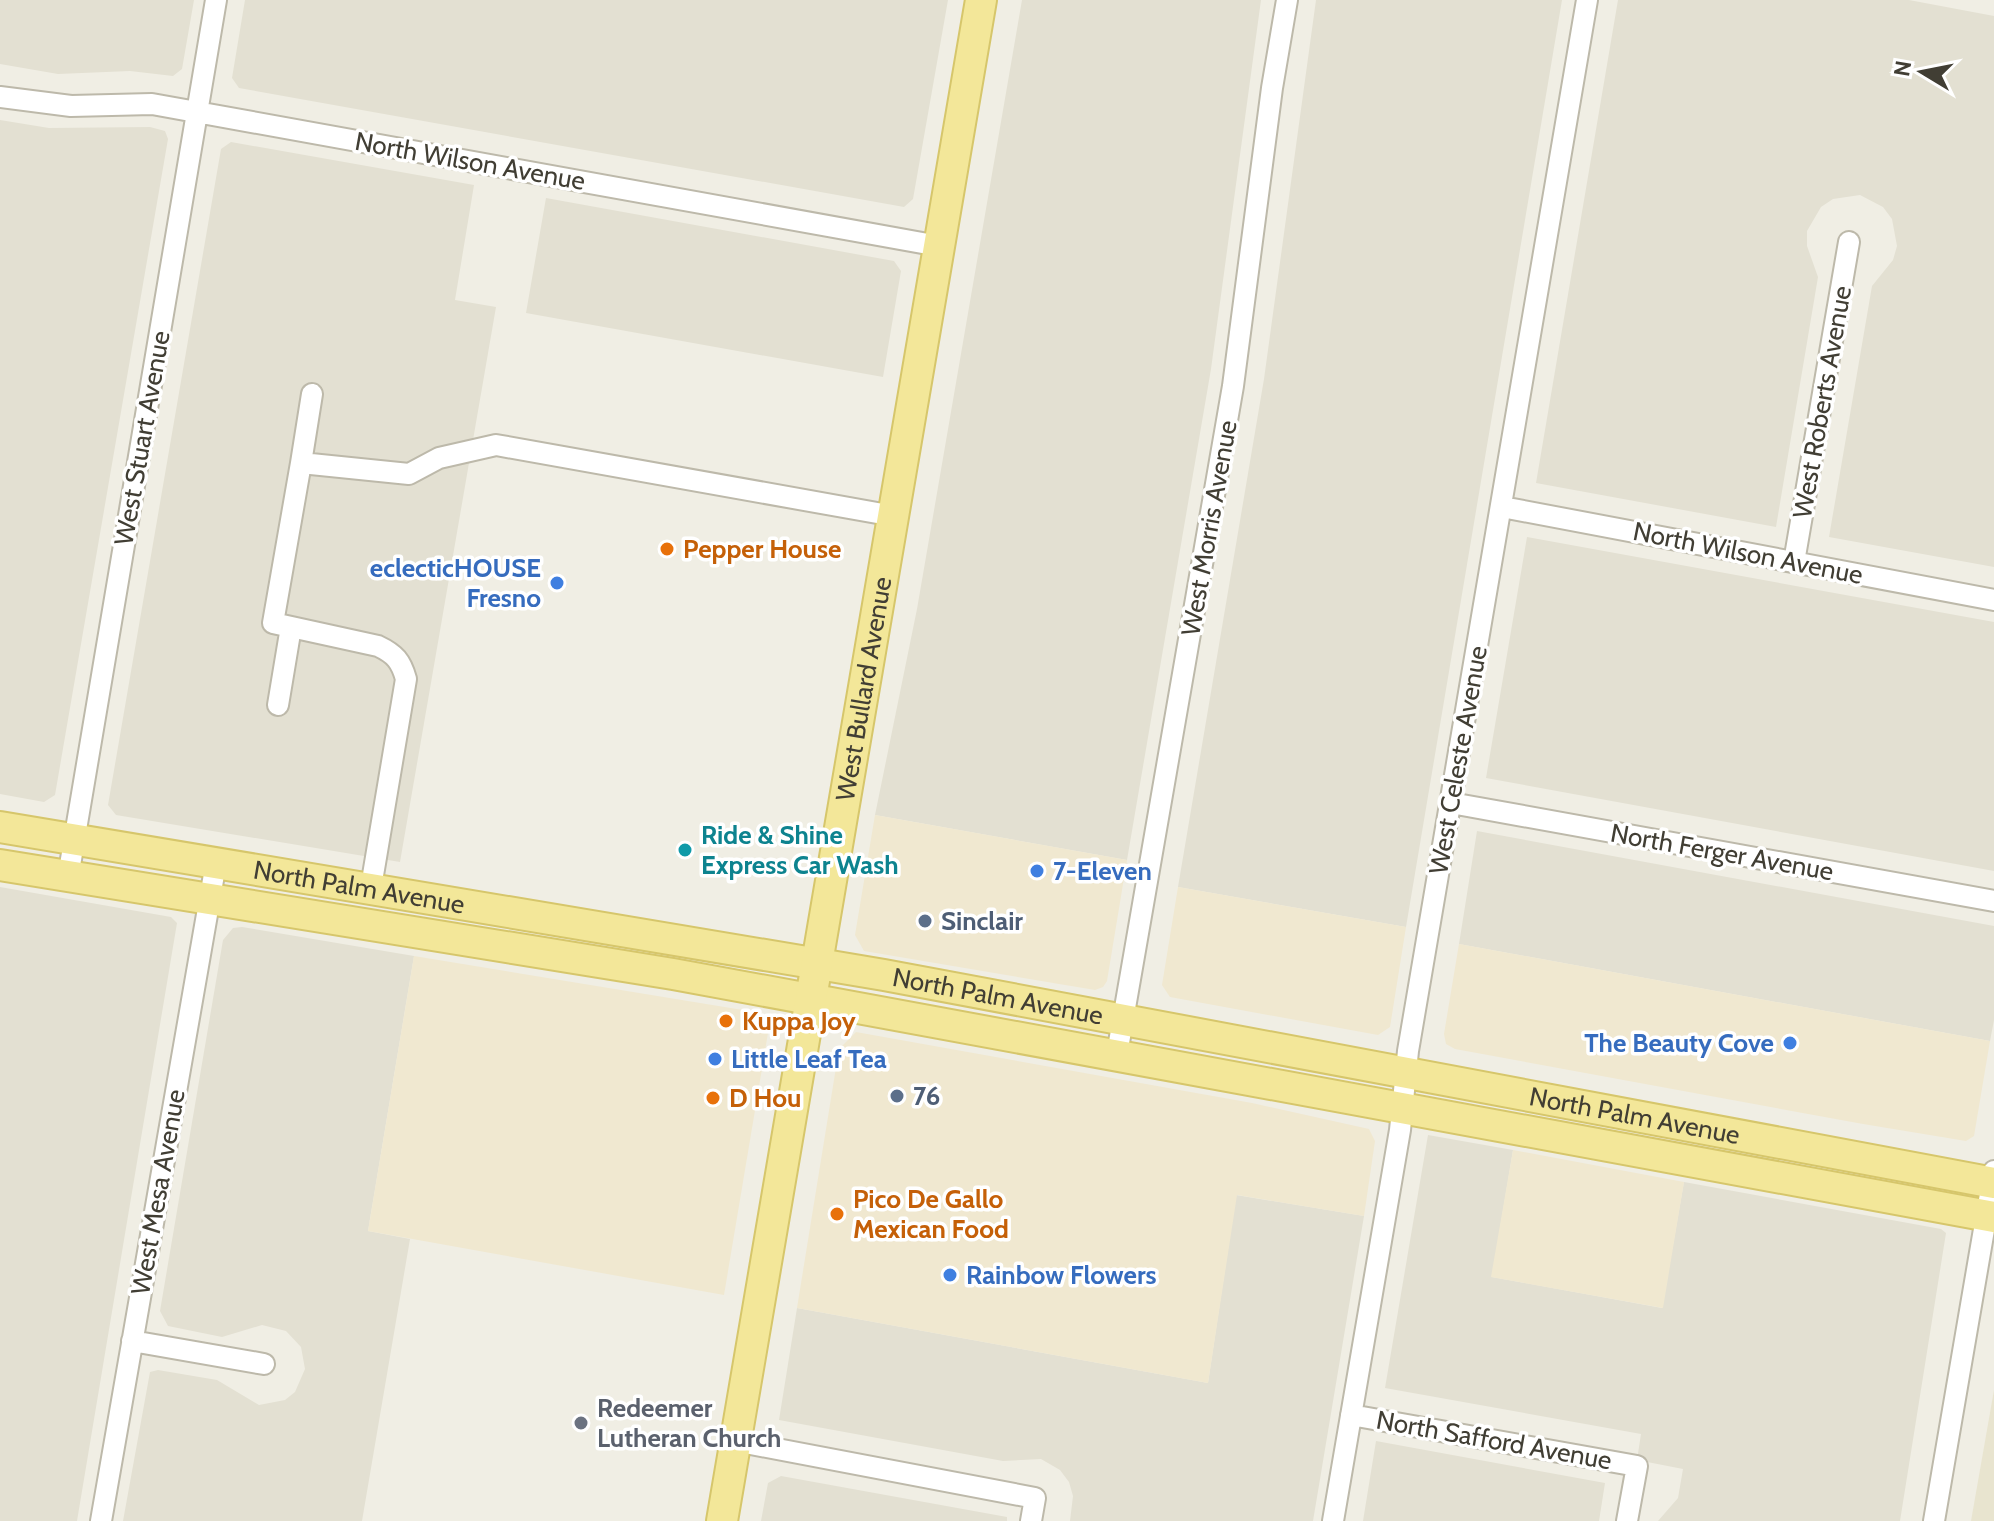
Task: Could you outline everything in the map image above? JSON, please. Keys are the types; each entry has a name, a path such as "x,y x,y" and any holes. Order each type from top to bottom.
{"main road":[{"name":"West Bullard Avenue","path":"722,1521 981,0"},
{"name":"North Palm Avenue","path":"0,827 816,963 1993,1179"},
{"name":"North Palm Avenue","path":"0,865 810,999 1990,1216"},
{"path":"343,922 422,917 532,932 544,929 551,917"}],"street":[{"name":"West Stuart Avenue","path":"68,877 216,0"},
{"name":"West Morris Avenue","path":"1117,1054 1233,386 1272,88 1287,0"},
{"name":"West Celeste Avenue","path":"1333,1521 1587,0"},
{"name":"North Wilson Avenue","path":"0,97 46,105 125,102 198,111 939,246"},
{"name":"West Roberts Avenue","path":"1794,562 1849,242"},
{"path":"312,394 273,623 378,646 393,653 402,665 406,679 404,700 371,887"},
{"path":"301,463 409,474 439,458 496,445 894,516"},
{"name":"North Wilson Avenue","path":"1502,507 1994,600"},
{"path":"278,705 291,627"},
{"name":"North Ferger Avenue","path":"1451,803 1994,901"},
{"name":"West Mesa Avenue","path":"101,1521 216,863"},
{"path":"1934,1521 1990,1216 1993,1179"},
{"path":"132,1341 264,1364"},
{"name":"North Safford Avenue","path":"1351,1415 1637,1466 1627,1521"},
{"path":"735,1441 1035,1498 1031,1521"}],"shaded area":[{"path":"0,0 194,0 182,69 173,76 130,71 58,74 0,64"},
{"path":"245,0 948,0 913,199 904,207 239,88 232,78"},
{"path":"1022,0 1261,0 1211,369 1127,860 875,815 917,609"},
{"path":"1316,0 1562,0 1406,927 1178,887 1264,379"},
{"path":"1618,0 1909,0 1994,16 1994,567 1829,537 1872,286 1893,260 1897,246 1892,219 1883,207 1860,195 1833,199 1821,207 1807,231 1807,246 1818,277 1776,527 1536,483"},
{"path":"0,120 49,128 150,127 165,131 168,139 55,795 44,802 0,794"},
{"path":"231,142 474,185 455,300 496,307 400,862 116,815 108,805 221,149"},
{"path":"546,198 894,261 901,271 883,377 526,313"},
{"path":"1527,537 1994,622 1994,871 1486,778"},
{"path":"875,815 1127,860 1107,981 1103,987 1095,990 864,951 855,935"},
{"path":"1477,831 1994,926 1994,1020 1990,1041 1459,944"},
{"path":"0,887 171,917 177,923 77,1521 0,1521"},
{"path":"1178,887 1406,927 1390,1027 1378,1035 1170,997 1162,985"},
{"path":"233,928 414,956 368,1231 410,1239 362,1521 123,1521 150,1372 158,1370 217,1380 259,1405 285,1400 295,1392 305,1369 301,1347 286,1331 262,1325 222,1337 168,1326 160,1311 223,940"},
{"path":"1459,944 1990,1041 1974,1136 1966,1141 1863,1124 1455,1049 1446,1044 1444,1034"},
{"path":"414,956 755,1012 765,1020 768,1033 724,1295 368,1231"},
{"path":"856,1032 1252,1103 1369,1129 1375,1141 1364,1216 1237,1195 1208,1383 797,1308 839,1049"},
{"path":"1428,1135 1513,1150 1492,1277 1662,1308 1684,1182 1941,1229 1946,1233 1900,1521 1658,1521 1678,1498 1683,1469 1637,1460 1641,1434 1385,1388"},
{"path":"1513,1150 1684,1182 1663,1308 1491,1277"},
{"path":"1236,1195 1364,1216 1313,1521 1070,1521 1073,1496 1069,1482 1060,1470 1041,1459 1003,1461 779,1420 797,1308 1208,1383"},
{"path":"1994,1390 1994,1521 1971,1521"},
{"path":"1376,1441 1605,1483 1599,1521 1363,1521"},
{"path":"781,1476 1007,1517 1007,1521 761,1521 768,1483"}],"place":[{"name":"Pepper House","path":"667,549"},
{"name":"eclecticHOUSE Fresno","path":"557,583"},
{"name":"Ride & Shine Express Car Wash","path":"685,850"},
{"name":"7-Eleven","path":"1037,871"},
{"name":"Sinclair","path":"925,921"},
{"name":"Kuppa Joy","path":"726,1021"},
{"name":"The Beauty Cove","path":"1790,1043"},
{"name":"Little Leaf Tea","path":"715,1059"},
{"name":"76","path":"897,1096"},
{"name":"D Hou","path":"713,1098"},
{"name":"Pico De Gallo Mexican Food","path":"837,1214"},
{"name":"Rainbow Flowers","path":"950,1275"},
{"name":"Redeemer Lutheran Church","path":"581,1423"}]}
